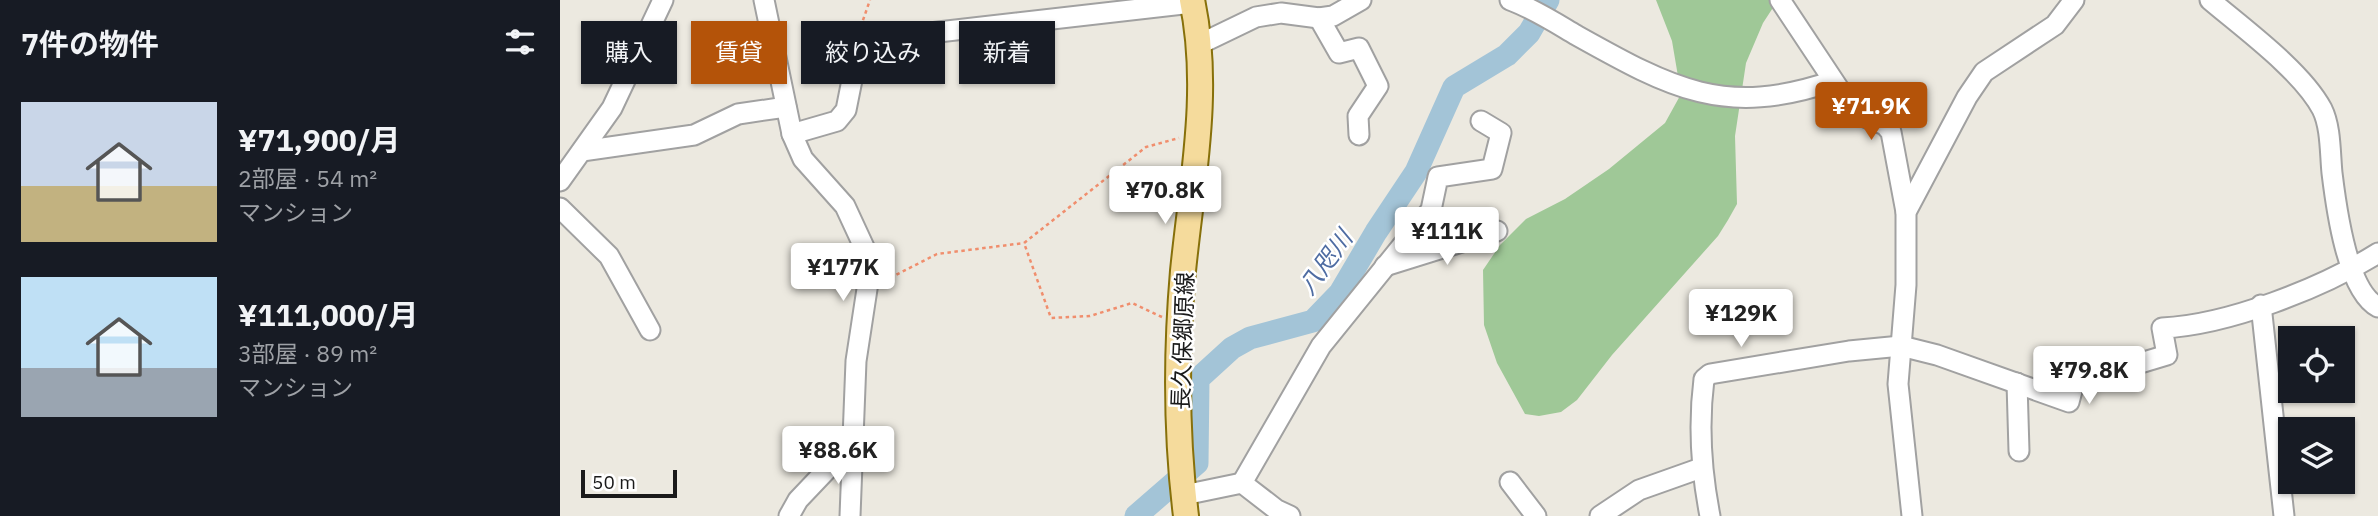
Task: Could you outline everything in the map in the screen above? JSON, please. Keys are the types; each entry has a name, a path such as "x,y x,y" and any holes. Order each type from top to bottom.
{"main road":[{"name":"長久保郷原線","path":"1185,506 1179,449 1181,326 1183,275 1201,82 1200,44 1192,2"}],"street":[{"path":"560,181 612,108 663,0"},
{"path":"764,0 792,134 803,159 845,206 864,247 869,276 856,361 850,516"},
{"path":"1200,44 1256,17 1281,13 1318,18 1333,16 1361,0"},
{"path":"1510,0 1532,9 1646,73 1696,93 1754,99 1785,95 1833,81"},
{"path":"1780,0 1855,113 1885,125 1891,132 1906,212 1906,285 1898,384 1912,516"},
{"path":"1906,212 1967,97 1984,72 2055,25 2074,0"},
{"path":"2210,0 2298,79 2322,110 2328,131 2339,218 2352,269 2370,303 2378,307"},
{"path":"945,31 1192,2"},
{"path":"1318,18 1339,53 1359,48 1378,86 1358,116 1359,135"},
{"path":"792,134 837,121 846,110 852,84"},
{"path":"582,151 694,135 738,114 786,107"},
{"path":"1185,506 1242,483 1321,346 1431,209 1438,177 1492,169 1501,133 1481,121"},
{"path":"560,208 609,256 650,330"},
{"path":"1385,266 1497,231"},
{"path":"1710,516 1701,468 1701,404 1704,379 1710,374 1849,351 1901,346 1937,355 2070,402 2074,383 2167,355 2162,328 2190,327 2309,289 2352,269 2378,253"},
{"path":"2261,305 2284,516"},
{"path":"2017,383 2019,451"},
{"path":"789,516 798,500 855,440"},
{"path":"1600,516 1639,490 1701,468"},
{"path":"1510,482 1536,516"},
{"path":"1242,483 1277,510 1290,516"}],"path":[{"path":"863,21 870,0"},
{"path":"866,290 937,254 1024,243 1146,147 1197,133"},
{"path":"1024,243 1051,318 1090,316 1132,303 1181,326"}],"green space":[{"path":"1656,0 1778,0 1763,23 1746,63 1735,136 1737,204 1718,236 1612,355 1577,400 1561,412 1539,416 1525,414 1497,363 1484,325 1483,270 1500,245 1526,219 1565,199 1609,169 1665,123 1681,94 1672,41"}],"waterway":[{"name":"八咫川","path":"1136,516 1197,463 1198,379 1232,348 1250,338 1313,321 1340,293 1416,172 1454,87 1507,55 1529,33 1548,0"}]}
